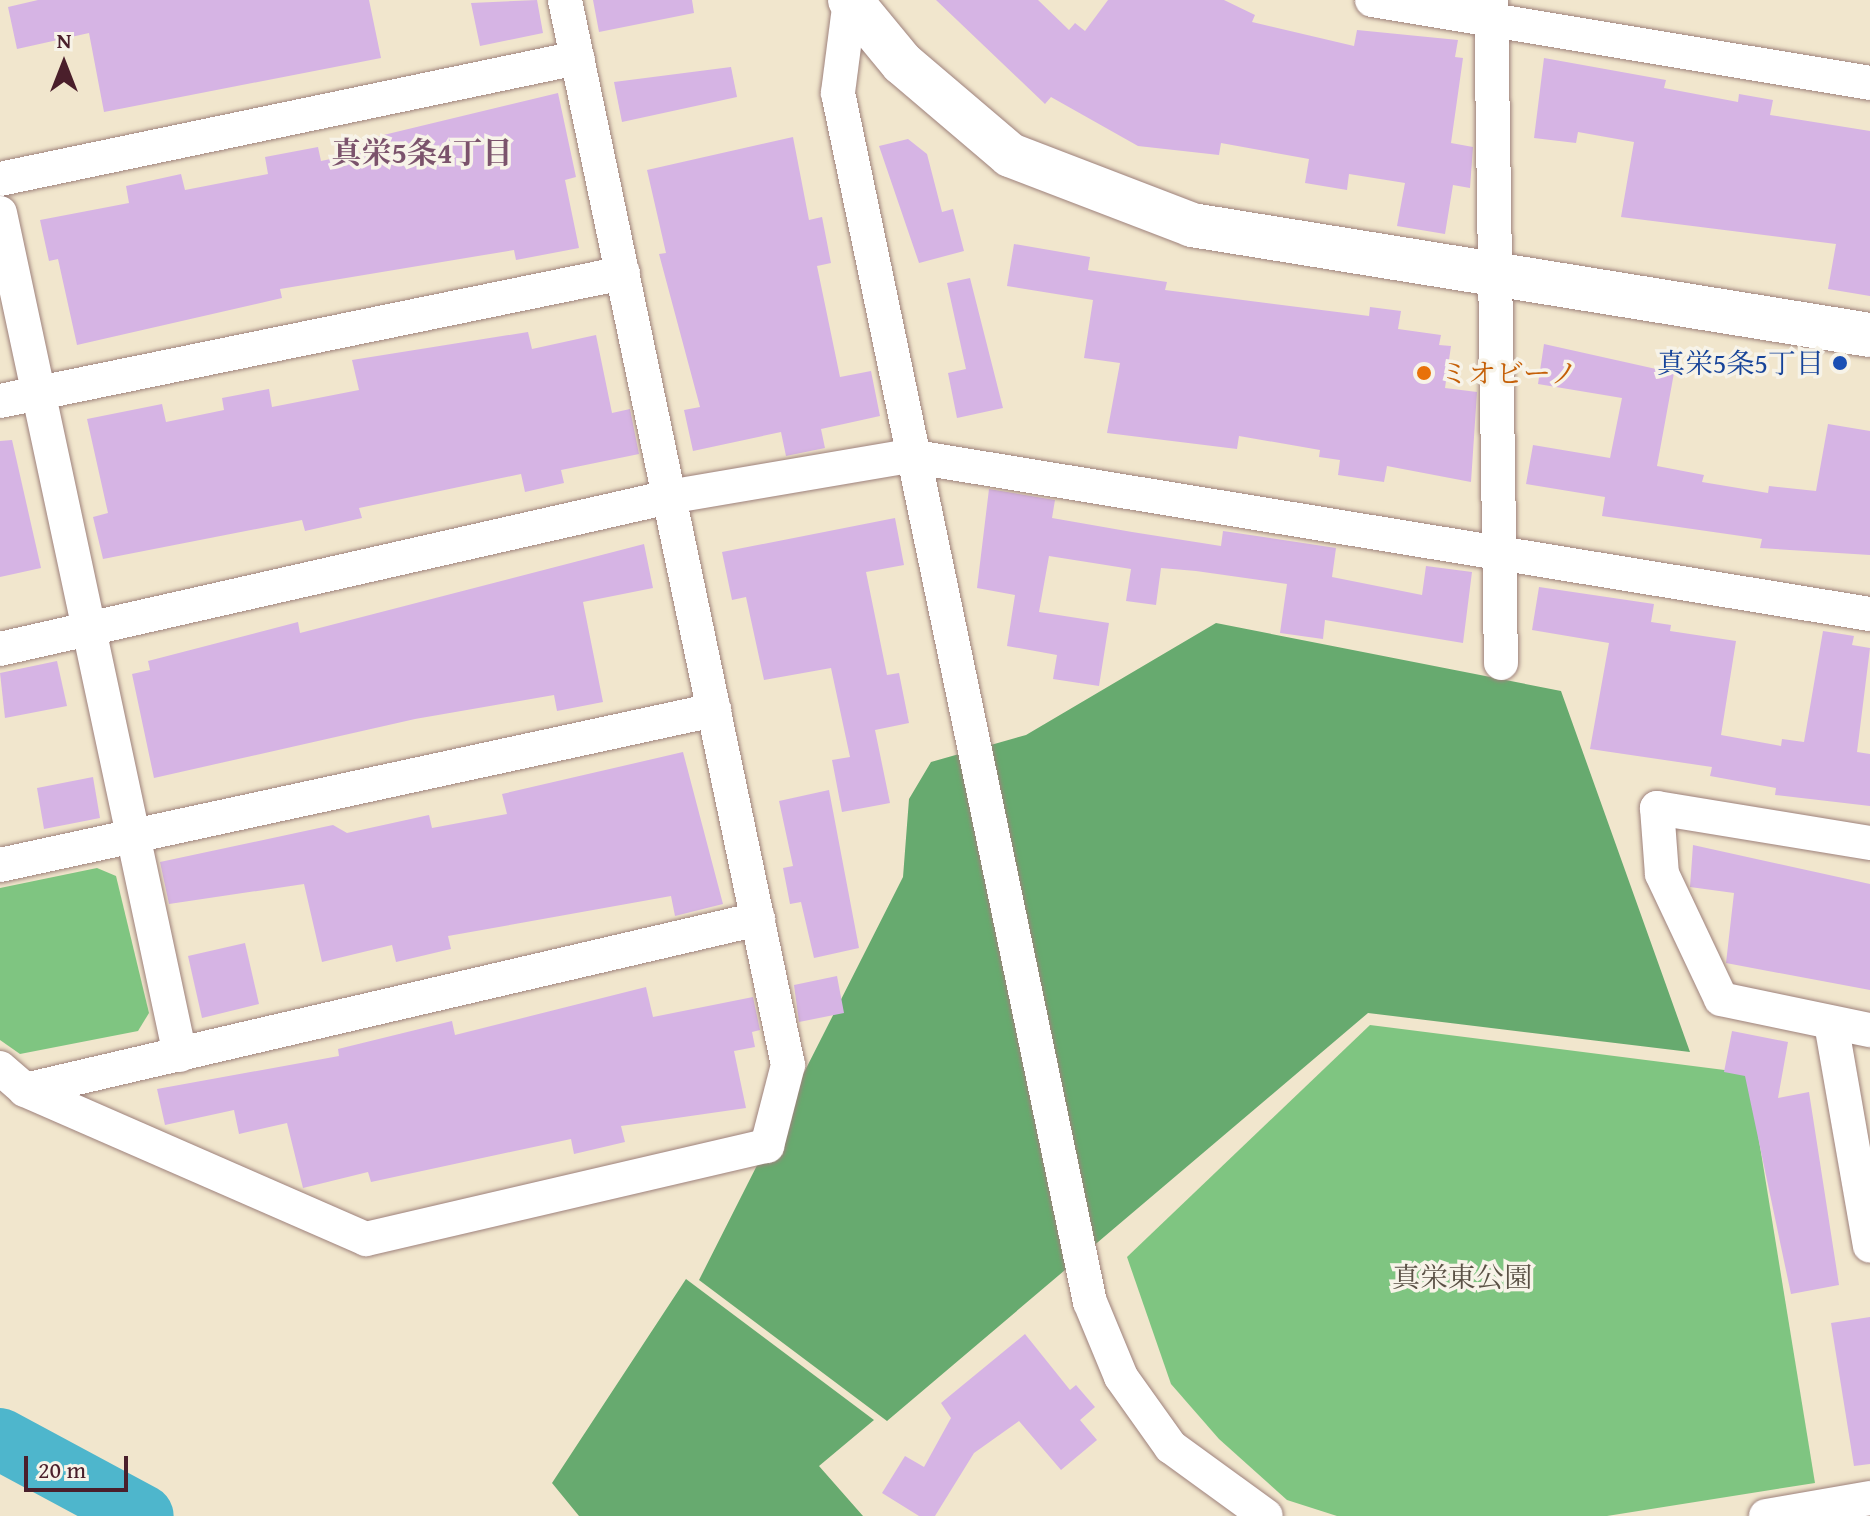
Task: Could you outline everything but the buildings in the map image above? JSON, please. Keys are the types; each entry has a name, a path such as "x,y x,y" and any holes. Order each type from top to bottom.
{"street":[{"path":"12,1079 366,1239 767,1146 788,1065 565,0"},
{"path":"850,0 951,109 1010,155 1088,191 1192,225 1870,335"},
{"path":"850,0 838,93 909,456 1090,1302 1121,1377 1171,1447 1266,1516"},
{"path":"1372,0 1491,11 1870,83"},
{"path":"1491,11 1499,275 1501,663"},
{"path":"0,179 577,58"},
{"path":"0,213 85,630 180,1055"},
{"path":"0,401 623,273"},
{"path":"0,649 669,497 909,456 1870,614"},
{"path":"0,865 714,710"},
{"path":"1870,843 1657,808 1662,874 1721,999 1870,1030"},
{"path":"12,1079 180,1055 758,919"},
{"path":"1831,1023 1870,1246"},
{"path":"1766,1516 1870,1498"}],"green space":[{"path":"1216,623 1561,691 1690,1052 1368,1013 887,1421 699,1280 903,877 909,799 931,762 1026,735"},
{"path":"97,868 116,876 149,1013 138,1031 20,1054 0,1040 0,888"},
{"name":"真栄東公園","path":"1370,1025 1748,1073 1815,1483 1607,1516 1337,1516 1287,1500 1219,1439 1171,1384 1127,1257"},
{"path":"686,1279 874,1420 819,1466 863,1516 579,1516 552,1483"}],"waterway":[{"path":"0,1439 143,1516"}],"place":[{"name":"真栄5条5丁目","path":"1840,363"},
{"name":"ミオビーノ","path":"1424,373"}],"district":[{"name":"真栄5条4丁目","path":"422,152"}]}
